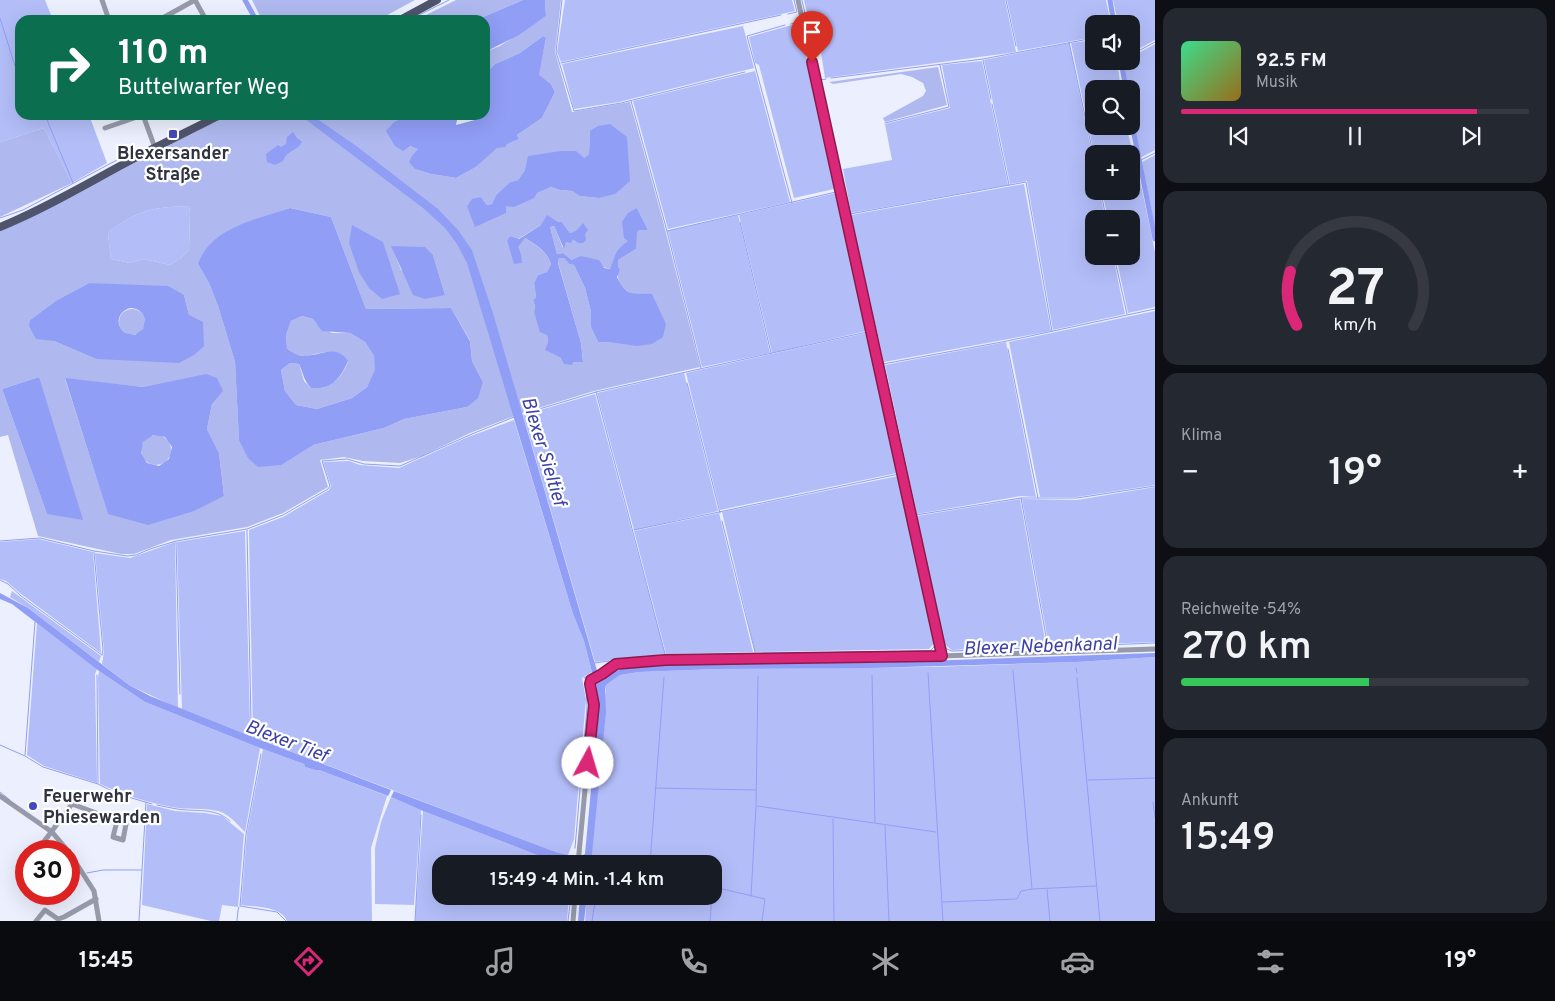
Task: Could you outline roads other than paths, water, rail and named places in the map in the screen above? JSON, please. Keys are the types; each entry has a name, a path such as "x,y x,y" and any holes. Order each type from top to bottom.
{"main road":[{"path":"409,15 437,0"},
{"path":"0,226 58,200 210,120"}],"street":[{"path":"102,0 107,15"},
{"path":"168,15 195,0 203,15"},
{"path":"798,0 942,656"},
{"path":"105,128 128,120"},
{"path":"144,120 155,148"},
{"path":"579,855 594,705 590,684 591,680 616,664 665,660 942,656 1155,649"},
{"path":"0,796 52,832 58,840"},
{"path":"46,840 72,804 126,824 123,840 113,837 118,822"},
{"path":"80,870 94,891 99,921"},
{"path":"36,921 45,910 58,919 96,899"},
{"path":"573,921 574,905"}],"waterway":[{"name":"Blexer Sieltief","path":"245,0 253,15"},
{"path":"419,15 449,0"},
{"path":"562,0 556,52 574,111 621,103 745,72"},
{"path":"788,14 797,12 794,0"},
{"path":"802,0 825,104"},
{"path":"1006,0 1016,46"},
{"path":"1110,0 1112,15"},
{"path":"561,63 781,15"},
{"path":"0,18 15,66"},
{"path":"791,24 800,21 837,194"},
{"path":"785,25 747,36 792,203"},
{"path":"831,78 983,59 1085,40"},
{"path":"1069,42 1091,145"},
{"path":"1140,50 1155,42"},
{"path":"983,60 991,99"},
{"path":"885,123 949,107 940,65"},
{"path":"1123,70 1124,80"},
{"path":"820,80 826,79"},
{"path":"631,101 667,231 701,368"},
{"path":"992,104 1009,185"},
{"path":"826,107 850,215"},
{"path":"47,120 73,183"},
{"path":"1134,135 1155,239"},
{"path":"0,218 23,210 132,152"},
{"path":"1140,160 1155,153"},
{"path":"850,214 1026,182 1052,331"},
{"path":"667,231 836,192"},
{"path":"1103,200 1104,210"},
{"path":"838,202 867,334"},
{"path":"740,222 771,353"},
{"path":"852,223 883,364"},
{"path":"1116,265 1127,314"},
{"path":"883,364 1007,341 1155,309"},
{"path":"526,413 596,392 867,332"},
{"path":"869,341 900,480"},
{"path":"1008,349 1038,498"},
{"path":"885,371 916,515"},
{"path":"687,383 720,513"},
{"path":"596,392 665,654"},
{"path":"0,541 40,538 94,551 127,556 136,555 176,541 247,529 283,515 328,489 330,486 322,461 347,459 364,464 400,466 514,417"},
{"path":"634,530 899,474"},
{"path":"617,660 666,655 930,651 936,643 901,484"},
{"path":"916,515 1021,498 1077,498 1155,486"},
{"name":"Blexer Nebenkanal","path":"1021,498 1048,647"},
{"path":"722,521 755,652"},
{"name":"Blexer Nebenkanal","path":"918,522 947,649 952,651 1155,643"},
{"name":"Blexer Tief","path":"247,530 251,721"},
{"path":"176,542 180,694"},
{"path":"94,552 102,655"},
{"path":"0,580 8,584 21,596 102,655"},
{"path":"25,755 35,622"},
{"path":"595,663 609,661"},
{"path":"1076,668 1077,673"},
{"path":"1013,670 1032,889"},
{"path":"584,678 593,673"},
{"path":"928,673 943,921"},
{"path":"97,675 98,783"},
{"path":"872,675 875,822"},
{"path":"751,896 756,806 758,676"},
{"path":"651,855 664,677"},
{"path":"1077,678 1100,921"},
{"path":"575,848 587,707 586,685"},
{"name":"Blexer Tief","path":"251,727 251,736"},
{"path":"0,745 25,756 43,767 98,784 118,794 152,804"},
{"path":"261,754 246,834 240,906 277,912 286,921"},
{"path":"1088,780 1155,778"},
{"path":"655,788 756,790"},
{"path":"0,792 10,800"},
{"path":"139,921 146,802"},
{"path":"1153,802 1155,817"},
{"path":"157,805 212,812 230,821"},
{"path":"757,806 936,832"},
{"path":"415,921 421,815"},
{"path":"833,819 834,921"},
{"path":"885,826 889,921"},
{"path":"87,873 103,870 141,870"},
{"path":"943,902 1017,899 1021,891 1032,889 1096,886"},
{"path":"722,889 765,899 762,921"},
{"path":"1047,889 1050,921"},
{"path":"568,921 570,905"},
{"path":"592,921 595,905"},
{"path":"710,921 711,905"},
{"path":"237,921 239,907"}],"place":[{"name":"Blexersander Straße","path":"173,134"},
{"name":"Feuerwehr Phiesewarden","path":"33,806"}]}
